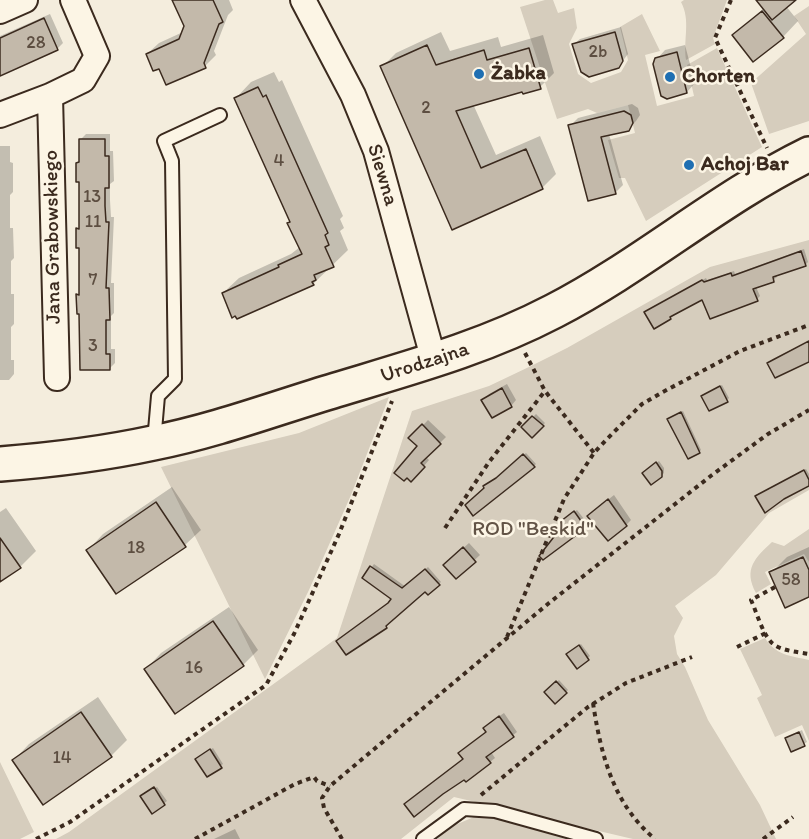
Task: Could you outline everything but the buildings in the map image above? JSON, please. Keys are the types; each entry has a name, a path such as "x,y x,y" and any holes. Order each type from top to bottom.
{"street":[{"path":"0,11 25,0"},
{"path":"0,115 50,96 83,80 97,56 73,0"},
{"name":"Siewna","path":"303,0 353,95 376,151 434,361"},
{"name":"Jana Grabowskiego","path":"50,96 57,378"},
{"name":"Urodzajna","path":"0,464 62,459 154,443 201,431 465,351 556,310 627,267 743,191 809,154"}],"lane":[{"path":"154,443 159,396 176,379 172,162 164,141 220,116"},
{"path":"423,839 464,810 495,811 596,839"}],"path":[{"path":"731,0 715,38 764,143"},
{"path":"507,639 564,499 594,453 629,416 642,404 741,351 809,325"},
{"path":"531,366 545,391 594,453"},
{"path":"445,528 489,462 545,391"},
{"path":"36,839 70,822 266,685 285,652 339,534 393,399"},
{"path":"342,839 324,808 322,798 330,786 549,603 746,449 809,410"},
{"path":"776,587 751,600 766,633 773,644 787,650 809,654"},
{"path":"737,647 766,633"},
{"path":"464,810 593,704 626,683 692,657"},
{"path":"593,704 605,765 628,810 655,839"},
{"path":"195,839 295,784 314,777 316,781 330,786"},
{"path":"763,839 793,817"}],"green space":[{"path":"553,0 558,13 574,8 577,28 569,44 578,74 591,83 621,72 628,60 620,27 642,14 660,51 645,55 657,106 694,96 687,65 717,48 762,147 646,221 625,178 619,178 608,140 635,133 628,105 597,113 588,109 557,119 520,7"},
{"path":"684,0 727,0 713,38 715,44 686,60 686,16 681,2"},
{"path":"809,6 809,121 769,134 751,83 806,34 794,16"},
{"name":"ROD \"Beskid\"","path":"809,240 809,490 769,513 716,575 675,606 683,618 674,636 677,654 708,720 760,805 776,839 633,839 454,797 401,839 56,839 69,832 337,638 412,411 489,386 531,366 710,267"},
{"path":"389,397 351,495 309,590 265,679 161,467 299,433"},
{"path":"809,529 809,562 804,554 765,572 771,584 756,593 752,585 751,571 760,553 772,542 784,546"},
{"path":"765,638 779,651 809,660 809,741 802,725 775,737 757,698 762,695 740,649"},
{"path":"0,762 34,832 20,839 0,839"},
{"path":"474,817 500,818 571,839 437,839 448,828"}],"place":[{"name":"Żabka","path":"479,74"},
{"name":"Chorten","path":"670,77"},
{"name":"Achoj Bar","path":"689,165"}]}
